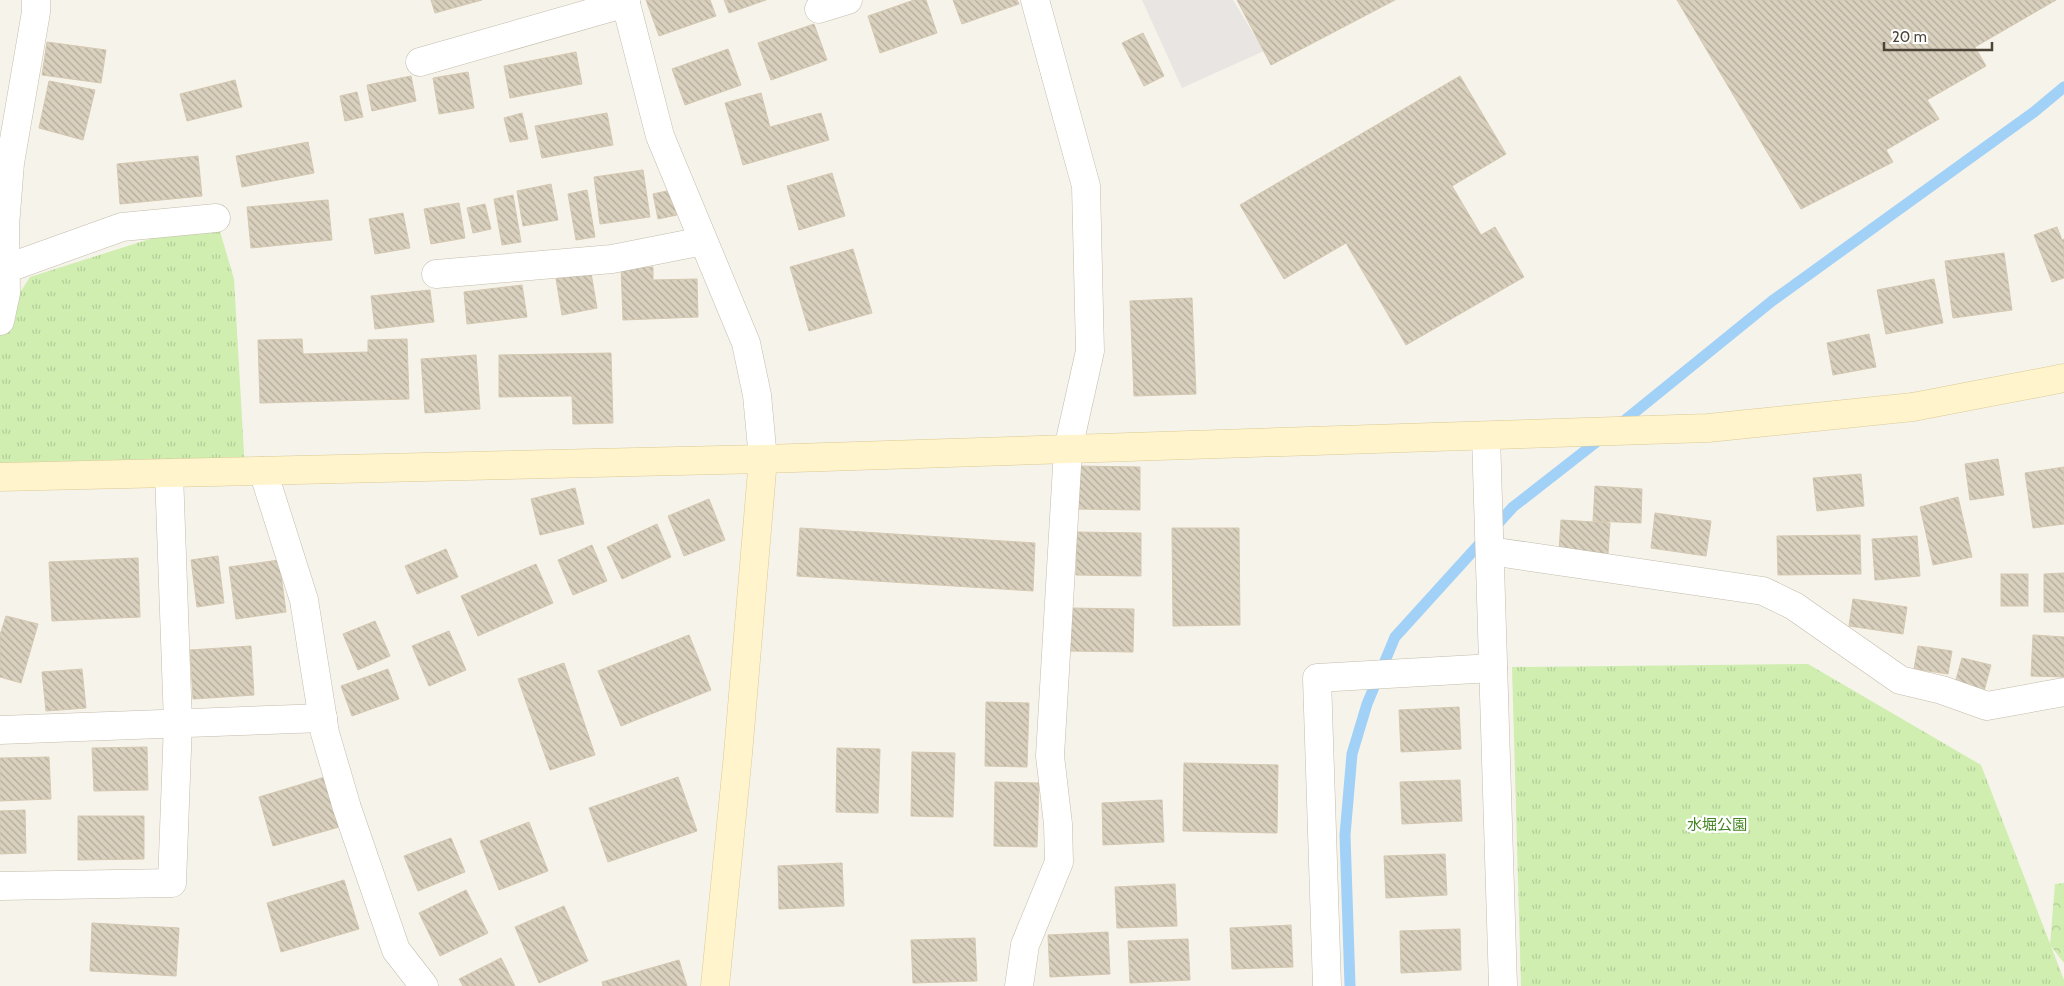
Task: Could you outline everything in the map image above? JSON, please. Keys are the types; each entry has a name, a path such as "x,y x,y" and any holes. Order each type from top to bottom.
{"street":[{"path":"0,321 6,293 6,226 10,163 36,12 36,0"},
{"path":"819,9 848,0"},
{"path":"1020,986 1025,945 1059,862 1058,824 1050,756 1068,449 1090,351 1086,186 1035,0"},
{"path":"420,62 626,2 660,136 746,343 757,394 763,459 738,754 715,986"},
{"path":"5,269 122,227 216,218"},
{"path":"436,274 612,259 704,241"},
{"path":"0,478 763,459 1708,428 1903,408 2064,378"},
{"path":"1486,436 1503,986"},
{"path":"263,471 304,600 323,718 347,808 396,950 424,986"},
{"path":"0,886 172,883 178,724 169,474"},
{"path":"1490,551 1763,591 1794,606 1900,680 1942,690 1987,706 2064,692"},
{"path":"1327,986 1317,678 1493,668"},
{"path":"0,730 323,718"}],"green space":[{"path":"216,218 234,279 245,471 0,477 0,324 30,277"},
{"name":"水堀公園","path":"1808,664 1981,765 2064,980 2064,986 1521,986 1512,667"},
{"path":"2064,883 2064,963 2050,945 2055,884"}],"shaded area":[{"path":"1142,0 1233,0 1264,51 1182,88"}],"building":[{"path":"431,0 482,0 435,13"},
{"path":"646,0 710,0 716,16 659,36"},
{"path":"724,0 766,0 729,13"},
{"path":"914,0 926,0 937,33 880,53 868,16"},
{"path":"953,0 1017,0 1019,4 962,24"},
{"path":"1237,0 1395,0 1271,65"},
{"path":"1677,0 2056,0 1975,47 1986,66 1927,100 1939,119 1886,150 1893,162 1801,209"},
{"path":"814,24 827,60 771,80 758,43"},
{"path":"1143,33 1164,76 1144,86 1122,43"},
{"path":"47,42 106,50 101,83 42,75"},
{"path":"728,49 741,85 685,105 672,69"},
{"path":"576,52 582,84 510,98 504,66"},
{"path":"468,72 474,108 439,114 433,78"},
{"path":"411,76 416,101 372,111 367,85"},
{"path":"1460,76 1506,154 1452,186 1481,235 1495,227 1524,277 1406,345 1346,243 1284,279 1240,205"},
{"path":"235,80 242,107 187,121 180,94"},
{"path":"49,81 95,90 83,140 39,128"},
{"path":"357,92 363,117 345,121 340,96"},
{"path":"761,93 770,127 821,113 829,140 743,165 725,103"},
{"path":"522,113 528,139 510,142 504,118"},
{"path":"607,113 613,145 542,158 535,126"},
{"path":"308,142 314,173 242,187 236,156"},
{"path":"198,156 202,196 120,204 117,164"},
{"path":"643,170 650,217 600,224 594,177"},
{"path":"832,173 845,216 799,230 787,186"},
{"path":"551,184 558,220 523,226 517,191"},
{"path":"587,190 595,237 576,240 568,194"},
{"path":"671,190 677,215 658,219 653,194"},
{"path":"513,195 521,242 502,245 494,199"},
{"path":"328,200 332,240 251,248 247,207"},
{"path":"459,203 465,238 431,244 424,209"},
{"path":"485,204 491,229 473,233 467,208"},
{"path":"403,213 410,248 375,254 369,219"},
{"path":"2057,227 2062,240 2064,239 2064,278 2052,282 2034,235"},
{"path":"853,249 872,313 809,331 790,267"},
{"path":"2004,253 2012,310 1953,318 1945,261"},
{"path":"653,267 653,280 697,279 698,317 623,320 621,268"},
{"path":"591,273 597,308 562,315 556,279"},
{"path":"1934,279 1943,323 1886,334 1877,290"},
{"path":"522,285 527,317 467,324 464,292"},
{"path":"430,290 434,322 375,329 371,296"},
{"path":"1192,298 1196,394 1134,396 1130,301"},
{"path":"1869,334 1876,367 1833,375 1827,343"},
{"path":"302,339 303,354 368,352 368,340 407,339 409,399 260,403 258,340"},
{"path":"611,353 613,423 573,424 572,396 499,397 499,355"},
{"path":"476,355 480,409 425,413 421,359"},
{"path":"1998,459 2004,495 1970,500 1965,464"},
{"path":"1076,466 1140,467 1140,510 1075,509"},
{"path":"2064,467 2064,524 2033,528 2025,473"},
{"path":"1861,474 1864,506 1817,511 1813,478"},
{"path":"1595,486 1642,489 1641,523 1593,521"},
{"path":"575,488 584,524 540,535 531,499"},
{"path":"1958,497 1972,557 1933,565 1920,507"},
{"path":"709,499 725,540 684,556 668,516"},
{"path":"1655,513 1711,521 1706,556 1651,548"},
{"path":"1561,520 1610,523 1608,554 1559,552"},
{"path":"657,524 671,557 622,579 607,547"},
{"path":"800,528 1035,543 1033,591 797,576"},
{"path":"1172,528 1239,528 1240,625 1173,626"},
{"path":"1077,532 1141,533 1141,576 1076,575"},
{"path":"1860,535 1861,574 1778,575 1777,536"},
{"path":"1917,536 1920,576 1875,580 1872,539"},
{"path":"592,545 607,581 573,595 558,560"},
{"path":"446,549 458,577 417,594 405,566"},
{"path":"218,556 224,603 197,607 191,560"},
{"path":"138,558 140,617 52,621 49,562"},
{"path":"279,560 286,612 236,619 229,567"},
{"path":"536,564 553,603 478,636 461,596"},
{"path":"2064,573 2064,612 2044,612 2044,574"},
{"path":"2001,574 2028,574 2028,606 2001,606"},
{"path":"1853,599 1907,607 1903,634 1849,626"},
{"path":"1069,608 1134,609 1133,652 1068,651"},
{"path":"6,616 38,624 21,683 0,677 0,635"},
{"path":"375,621 390,656 358,670 343,634"},
{"path":"449,631 466,670 429,686 412,646"},
{"path":"689,635 711,690 621,726 598,671"},
{"path":"2033,635 2064,637 2064,677 2031,676"},
{"path":"251,646 254,695 193,699 190,650"},
{"path":"1918,646 1952,651 1948,674 1914,669"},
{"path":"1962,658 1991,665 1984,691 1955,683"},
{"path":"564,663 595,755 550,770 518,679"},
{"path":"82,669 86,708 46,711 42,672"},
{"path":"388,669 399,699 352,716 341,686"},
{"path":"986,702 1029,703 1027,767 985,766"},
{"path":"1459,707 1461,749 1401,752 1399,710"},
{"path":"147,747 148,790 94,791 92,748"},
{"path":"837,748 880,749 878,813 836,812"},
{"path":"912,752 955,753 953,817 911,816"},
{"path":"49,757 51,799 0,801 0,758"},
{"path":"1184,763 1278,765 1277,833 1183,831"},
{"path":"325,777 339,827 273,846 259,797"},
{"path":"678,777 697,831 608,862 589,808"},
{"path":"1460,780 1462,821 1402,824 1400,782"},
{"path":"995,782 1039,783 1037,847 994,846"},
{"path":"1162,800 1164,842 1103,845 1102,803"},
{"path":"25,810 26,853 0,854 0,811"},
{"path":"78,816 144,816 144,859 78,860"},
{"path":"529,822 548,871 499,890 480,841"},
{"path":"451,838 465,872 418,891 404,856"},
{"path":"1445,854 1447,895 1386,898 1384,856"},
{"path":"842,863 844,906 779,909 778,866"},
{"path":"344,880 359,929 281,952 267,903"},
{"path":"1175,884 1177,926 1117,928 1115,887"},
{"path":"466,890 488,933 440,956 419,913"},
{"path":"564,906 588,961 539,983 515,927"},
{"path":"92,923 179,928 176,976 90,971"},
{"path":"1291,925 1293,967 1232,969 1230,928"},
{"path":"1460,929 1461,970 1401,973 1400,931"},
{"path":"1108,932 1110,974 1050,977 1048,935"},
{"path":"975,938 977,981 913,983 911,940"},
{"path":"1188,939 1190,980 1130,983 1128,941"},
{"path":"501,958 515,986 463,986 459,979"},
{"path":"679,960 687,986 603,986 602,982"}],"waterway":[{"path":"1619,425 1772,301 2034,112 2064,87"},
{"path":"1350,986 1345,835 1352,754 1367,704 1395,637 1513,507 1604,436"}]}
